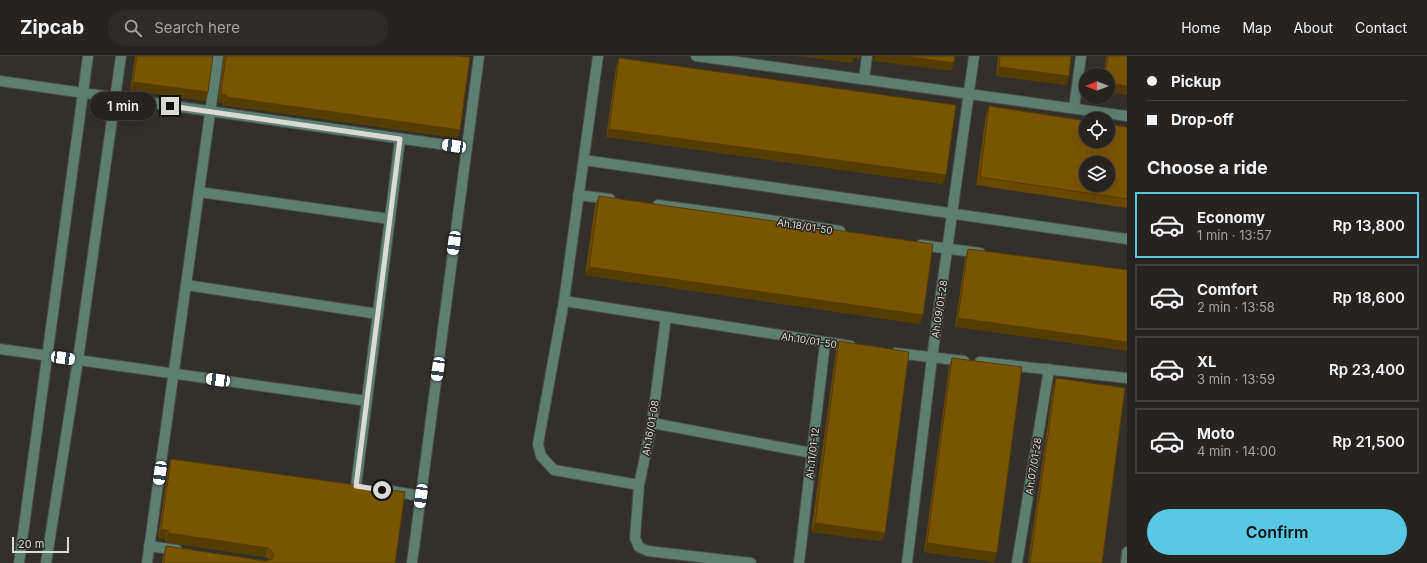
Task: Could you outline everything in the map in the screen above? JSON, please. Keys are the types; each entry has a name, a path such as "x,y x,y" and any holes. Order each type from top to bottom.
{"street":[{"path":"19,563 88,56"},
{"path":"46,563 78,360 121,56"},
{"path":"147,563 166,459 174,374 218,56"},
{"path":"598,56 564,301 538,444 541,456 554,470 639,485"},
{"path":"696,56 1127,116"},
{"path":"864,79 867,56"},
{"name":"Ah.09/01-28","path":"907,563 932,358 974,56"},
{"path":"1074,108 1081,56"},
{"path":"412,563 467,148 476,59"},
{"path":"0,81 467,148"},
{"path":"356,486 400,139"},
{"path":"584,160 1127,238"},
{"path":"199,192 390,219"},
{"path":"578,195 617,200"},
{"name":"Ah.18/01-50","path":"648,204 756,218 848,233"},
{"path":"910,243 987,254"},
{"path":"186,285 378,314"},
{"name":"Ah.10/01-50","path":"564,301 863,348"},
{"name":"Ah.16/01-08","path":"666,317 652,423 639,485 635,538 639,546 648,551 752,563"},
{"name":"Ah.11/01-12","path":"799,563 825,343"},
{"path":"0,349 367,401"},
{"path":"886,351 932,358 1127,378"},
{"name":"Ah.07/01-28","path":"1017,563 1049,369"},
{"path":"652,423 812,453"},
{"path":"378,489 421,496"},
{"path":"150,546 188,552"},
{"path":"1126,563 1127,552"}],"building":[{"path":"137,56 213,56 208,92 133,82"},
{"path":"226,56 470,57 460,130 226,97 226,95 221,94"},
{"path":"903,56 955,56 954,63"},
{"path":"1000,56 1071,56 1069,76 999,67"},
{"path":"1108,56 1127,56 1127,86 1115,84 1115,68 1106,68"},
{"path":"619,58 956,105 946,175 609,129"},
{"path":"989,106 1079,120 1079,148 1115,148 1115,125 1127,127 1127,199 1080,192 1115,192 1115,156 1079,156 1079,192 980,177"},
{"path":"599,196 933,244 923,315 589,267"},
{"path":"968,249 1127,270 1127,342 958,318"},
{"path":"839,341 909,352 885,533 815,523"},
{"path":"952,358 1022,367 997,553 927,543"},
{"path":"1056,378 1125,388 1102,563 1030,563"},
{"path":"171,459 405,492 395,563 164,563 166,546 266,561 272,559 274,555 268,548 168,533 168,530 161,529"}],"route":[{"path":"170,106 400,139 356,486 382,490"}]}
